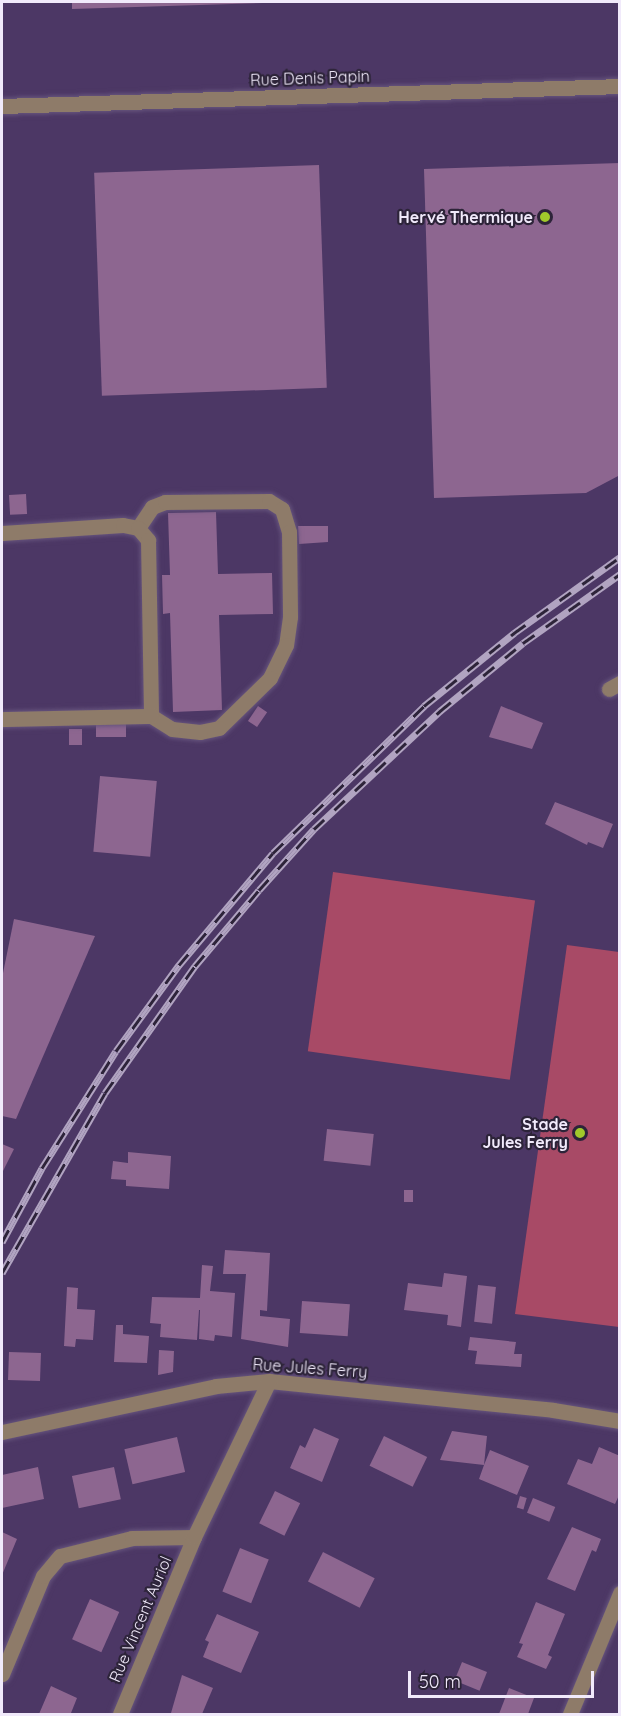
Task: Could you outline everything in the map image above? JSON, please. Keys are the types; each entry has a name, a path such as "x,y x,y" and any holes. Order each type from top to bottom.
{"street":[{"name":"Rue Denis Papin","path":"2,106 620,87"},
{"path":"2,719 151,716 172,729 200,732 219,728 270,678 286,645 290,616 289,532 282,509 268,501 165,502 152,507 138,528"},
{"path":"2,533 123,525 138,528 148,540 151,716"},
{"name":"Rue Jules Ferry","path":"2,1432 216,1386 269,1381 553,1410 620,1420"},
{"name":"Rue Vincent Auriol","path":"120,1714 194,1537 269,1381"},
{"name":"Rue Vincent Auriol","path":"2,1674 43,1576 60,1556 140,1537 194,1537"},
{"path":"570,1714 620,1593"}],"shaded area":[{"path":"333,872 535,900 510,1080 308,1051"},
{"name":"Stade Jules Ferry","path":"567,945 619,952 619,1327 515,1314"}],"building":[{"path":"72,2 263,2 263,3 72,9"},
{"path":"620,163 620,475 586,493 434,498 424,169"},
{"path":"319,165 327,388 102,396 94,173"},
{"path":"26,494 27,514 10,515 9,495"},
{"path":"216,512 218,574 272,573 273,614 219,615 222,710 173,712 170,613 163,614 162,575 170,575 168,513"},
{"path":"298,526 328,526 328,542 299,544"},
{"path":"258,706 267,712 257,727 248,721"},
{"path":"501,706 543,723 532,749 489,737"},
{"path":"96,720 126,720 126,737 96,737"},
{"path":"69,729 82,729 82,745 69,745"},
{"path":"100,776 157,781 150,857 93,852"},
{"path":"555,802 613,824 603,848 588,842 587,845 545,824"},
{"path":"14,919 95,936 16,1119 2,1116 2,978"},
{"path":"327,1129 374,1134 370,1166 324,1161"},
{"path":"2,1144 14,1149 2,1173"},
{"path":"128,1152 171,1156 169,1189 126,1186 126,1180 111,1179 113,1161 128,1163"},
{"path":"404,1190 413,1190 413,1202 404,1202"},
{"path":"225,1250 270,1253 267,1311 260,1310 260,1316 290,1319 288,1347 241,1339 246,1274 223,1274"},
{"path":"202,1265 213,1266 210,1291 235,1293 232,1337 215,1335 214,1341 199,1339 199,1310 197,1340 160,1337 161,1324 150,1323 152,1297 200,1298"},
{"path":"444,1273 467,1276 461,1327 447,1325 448,1315 404,1310 408,1283 442,1287"},
{"path":"478,1285 496,1287 492,1324 474,1322"},
{"path":"67,1287 78,1288 77,1309 95,1310 93,1340 76,1339 75,1347 64,1346"},
{"path":"302,1301 350,1304 348,1336 300,1333"},
{"path":"116,1325 123,1325 123,1334 149,1336 147,1363 114,1362"},
{"path":"470,1337 516,1342 514,1354 522,1354 521,1367 475,1364 477,1351 468,1350"},
{"path":"159,1350 174,1351 173,1372 158,1375"},
{"path":"9,1352 41,1353 40,1381 8,1380"},
{"path":"314,1428 339,1439 322,1482 290,1468 300,1445 305,1448"},
{"path":"452,1431 487,1436 484,1465 440,1460"},
{"path":"384,1436 427,1457 413,1487 370,1466"},
{"path":"177,1437 185,1472 132,1484 124,1449"},
{"path":"599,1447 620,1456 620,1493 615,1504 567,1484 578,1459 592,1464"},
{"path":"490,1450 529,1466 517,1495 479,1479"},
{"path":"38,1467 44,1499 2,1508 2,1475"},
{"path":"114,1467 121,1499 79,1508 72,1476"},
{"path":"275,1491 300,1503 284,1536 259,1523"},
{"path":"520,1496 527,1498 523,1509 517,1508"},
{"path":"533,1498 555,1507 549,1522 527,1513"},
{"path":"572,1527 601,1539 596,1552 592,1550 575,1591 547,1579"},
{"path":"2,1532 17,1539 2,1575"},
{"path":"240,1548 269,1560 251,1603 222,1592"},
{"path":"323,1552 375,1578 360,1608 308,1581"},
{"path":"90,1599 119,1612 101,1652 72,1639"},
{"path":"536,1602 565,1614 548,1655 552,1657 546,1669 517,1657 523,1644 519,1643"},
{"path":"217,1614 259,1632 241,1673 203,1657 209,1642 205,1640"},
{"path":"462,1662 487,1672 480,1691 455,1681"},
{"path":"182,1675 213,1688 202,1714 171,1713"},
{"path":"51,1686 77,1698 71,1713 76,1714 39,1714"},
{"path":"509,1688 534,1698 528,1714 499,1714"}],"railway":[{"path":"2,1242 42,1168 116,1051 179,965 273,853 424,706 514,633 620,557"},
{"path":"2,1273 105,1093 195,966 259,890 314,829 440,711 523,643 620,574"}],"place":[{"name":"Hervé Thermique","path":"545,217"},
{"name":"Stade Jules Ferry","path":"580,1133"}]}
